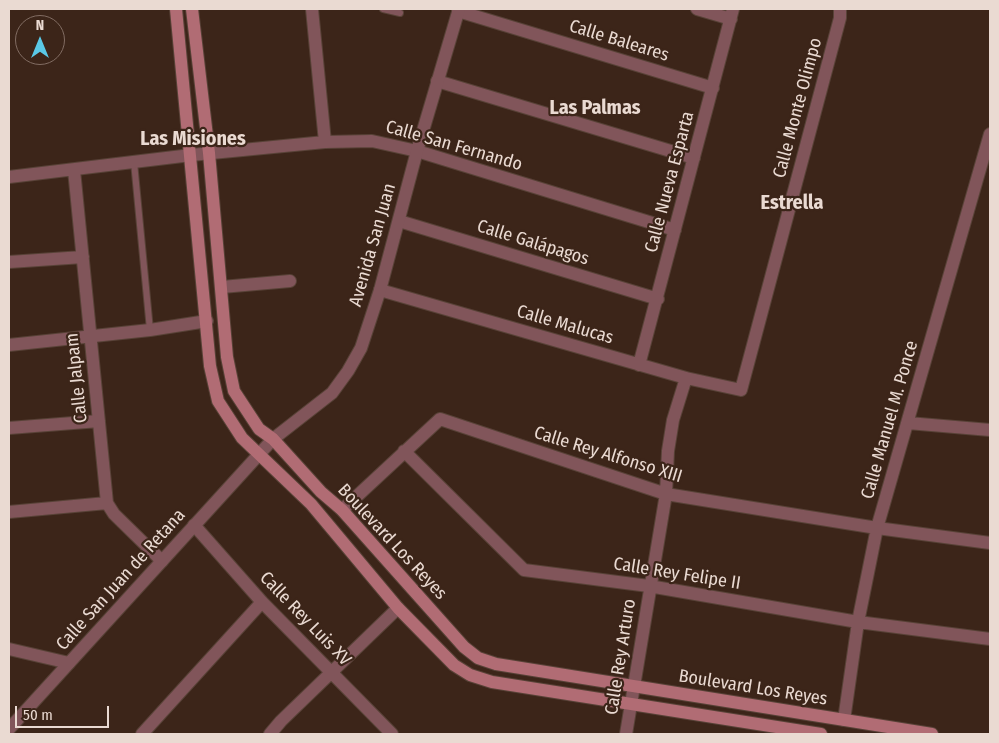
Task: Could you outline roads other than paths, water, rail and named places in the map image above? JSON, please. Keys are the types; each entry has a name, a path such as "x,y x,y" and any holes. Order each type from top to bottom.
{"main road":[{"name":"Boulevard Los Reyes","path":"176,9 210,366 218,401 242,438 311,504 398,608 454,665 470,675 492,682 821,734"},
{"name":"Boulevard Los Reyes","path":"192,9 209,154 227,357 234,391 259,429 273,439 321,492 342,510 464,647 478,658 496,664 932,734"}],"street":[{"path":"312,9 325,142"},
{"path":"697,9 732,14"},
{"name":"Calle Monte Olimpo","path":"741,390 840,18 840,9"},
{"name":"Avenida San Juan","path":"259,454 273,439 332,393 348,371 361,348 380,290 417,151 459,10"},
{"name":"Calle Baleares","path":"459,10 713,88"},
{"name":"Calle Nueva Esparta","path":"639,365 732,14"},
{"path":"438,81 694,158"},
{"name":"Calle Manuel M. Ponce","path":"844,720 858,622 877,528 990,134"},
{"name":"Calle San Fernando","path":"9,177 190,155 325,142 372,141 417,151 675,230"},
{"name":"Calle Jalpam","path":"74,170 107,503"},
{"name":"Calle Galápagos","path":"399,221 658,299"},
{"path":"9,262 82,257"},
{"path":"222,287 290,281"},
{"name":"Calle Malucas","path":"380,290 639,365 741,390"},
{"path":"9,346 150,330 207,321"},
{"name":"Calle Rey Arturo","path":"626,734 649,586 666,494 668,451 673,420 686,378"},
{"name":"Calle Rey Alfonso XIII","path":"342,510 440,419 666,494 877,528 990,543"},
{"path":"9,428 99,421"},
{"path":"908,423 990,430"},
{"name":"Calle Rey Felipe II","path":"404,451 524,570 649,586 858,622 990,640"},
{"name":"Calle San Juan de Retana","path":"9,730 259,454"},
{"path":"9,512 107,503 114,514 162,561"},
{"name":"Calle Rey Luis XV","path":"194,525 262,602 392,734"},
{"path":"142,734 262,602"},
{"path":"270,734 281,721 398,608"},
{"path":"9,649 69,663"}],"lane":[{"path":"383,9 400,13"},
{"path":"134,162 150,330"}],"district":[{"name":"Las Palmas","path":"595,108"},
{"name":"Las Misiones","path":"193,139"},
{"name":"Estrella","path":"792,203"}]}
